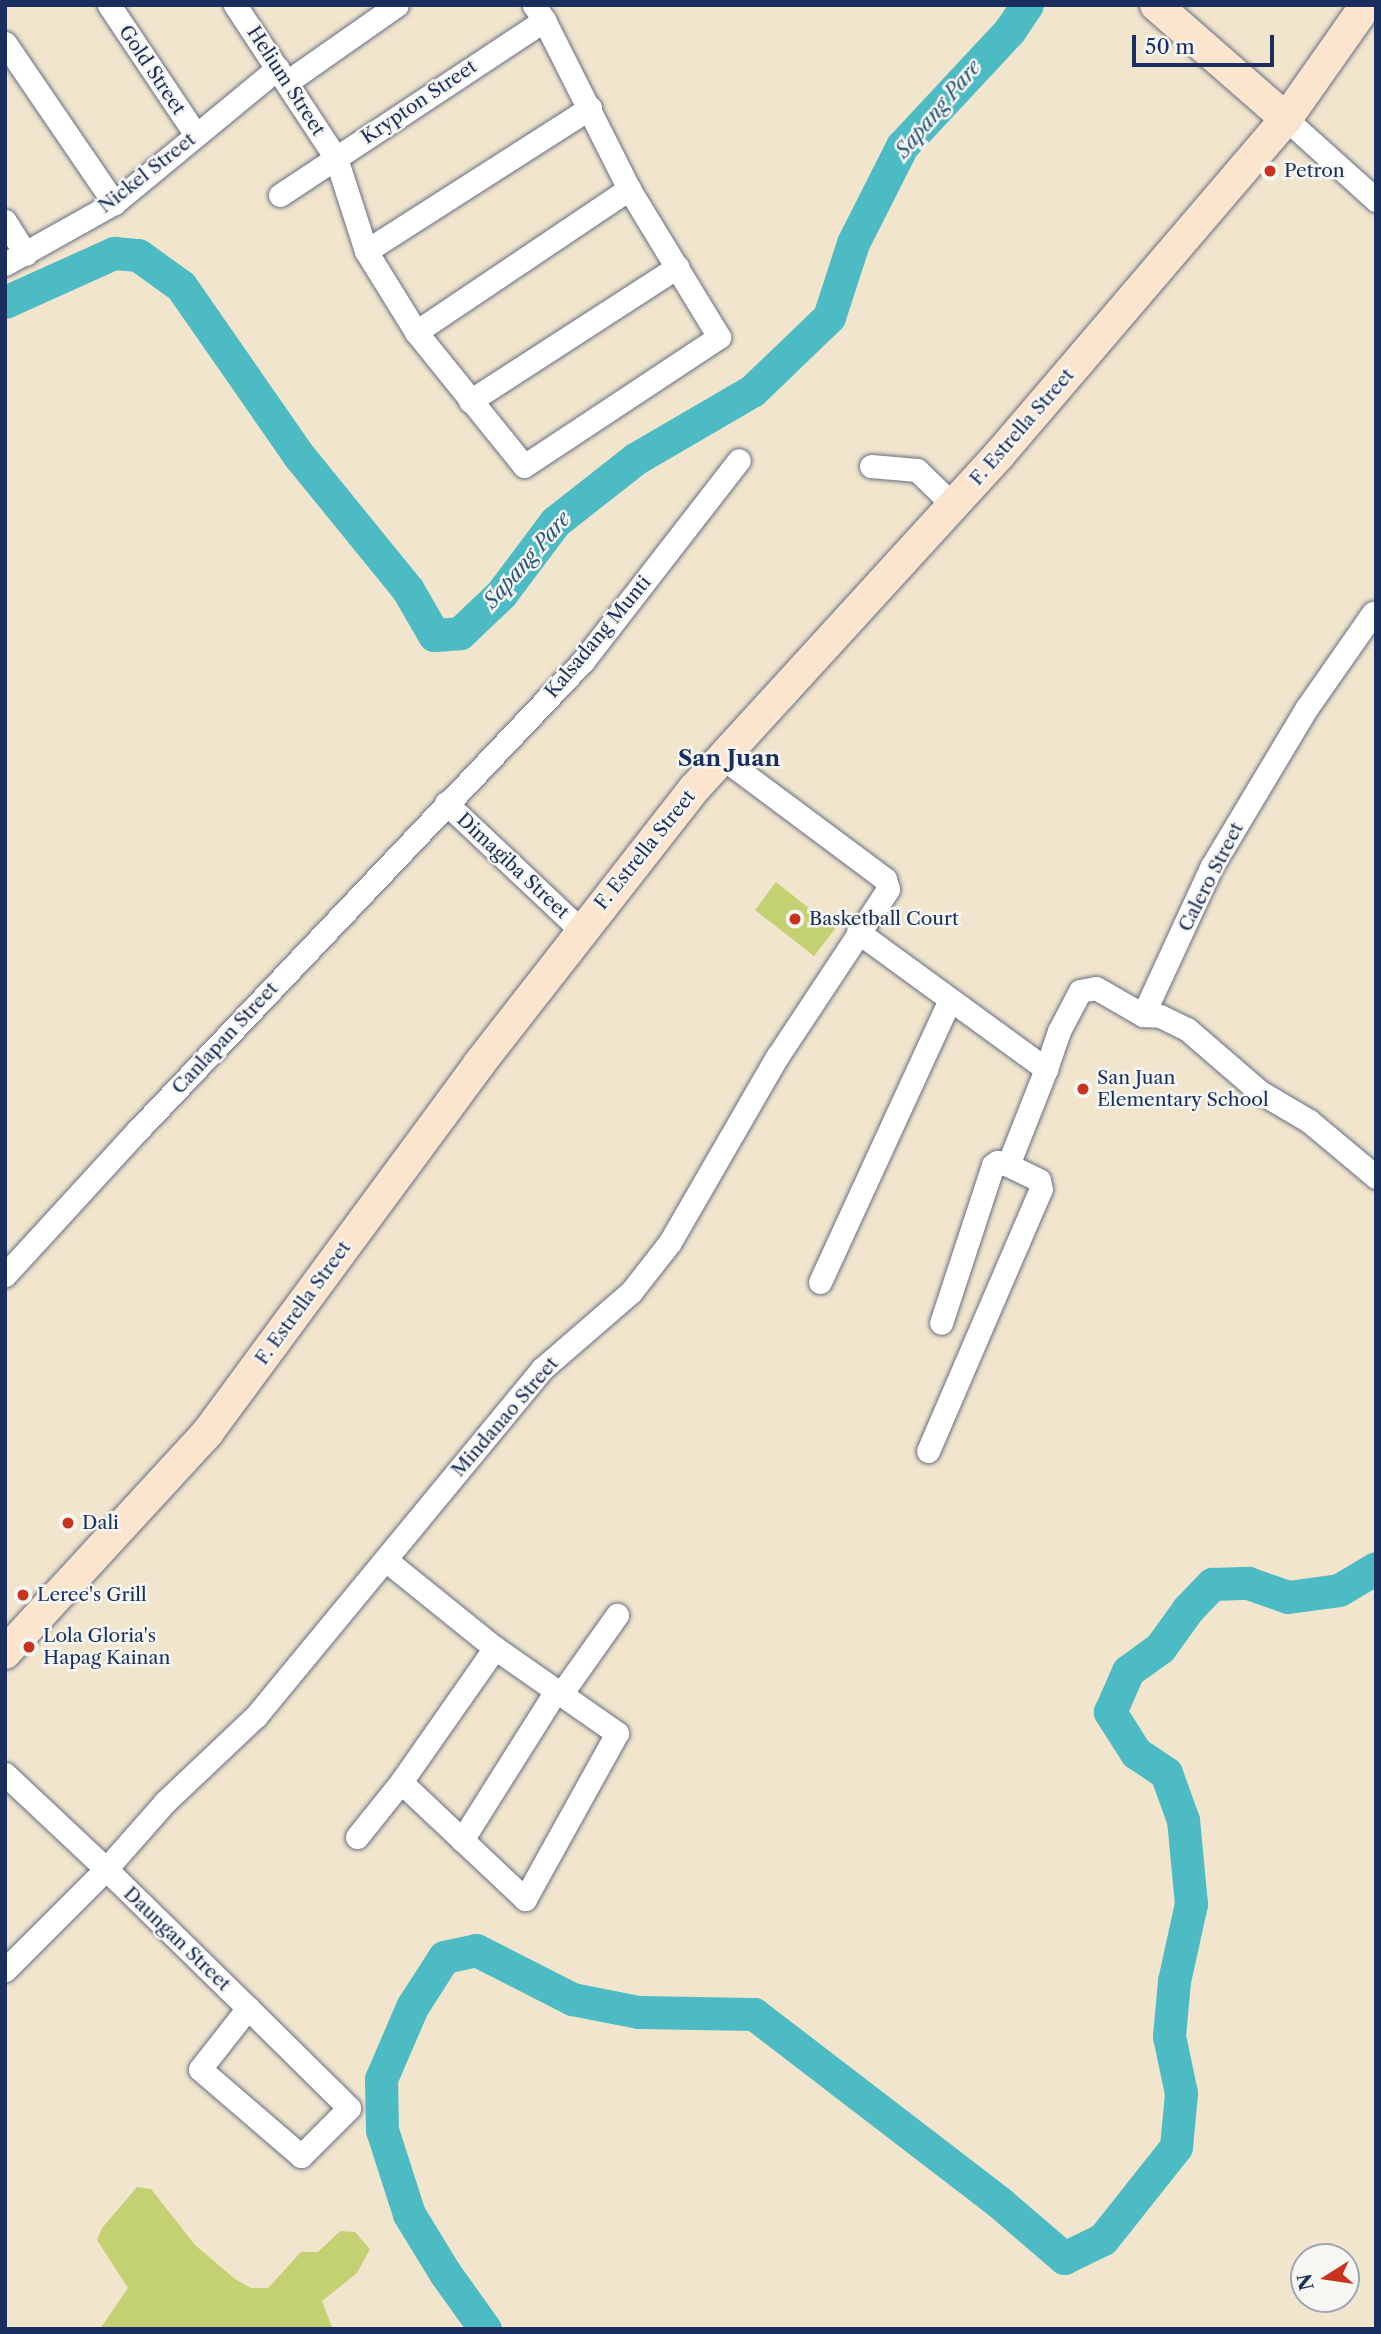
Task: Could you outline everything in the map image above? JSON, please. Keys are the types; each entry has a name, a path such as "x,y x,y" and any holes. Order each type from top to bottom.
{"main road":[{"path":"1156,5 1286,119"},
{"name":"F. Estrella Street","path":"5,1653 208,1432 581,930 720,757 999,455 1286,119 1366,5"}],"street":[{"name":"Gold Street","path":"109,5 196,135"},
{"name":"Helium Street","path":"235,5 336,158 366,251 416,332 524,466 719,337 677,267"},
{"name":"Nickel Street","path":"16,259 114,203 196,135 282,75 397,5"},
{"path":"470,401 677,267 629,189 590,108 539,13"},
{"name":"Krypton Street","path":"280,195 539,13"},
{"path":"5,43 114,203"},
{"path":"366,251 590,108"},
{"path":"1286,119 1376,200"},
{"path":"416,332 629,189"},
{"path":"5,221 16,259"},
{"name":"Kalsadang Munti","path":"446,803 583,661 740,460"},
{"path":"871,466 917,470 953,505"},
{"name":"Calero Street","path":"1143,1015 1212,866 1306,709 1373,613"},
{"name":"Mindanao Street","path":"5,1970 106,1869 165,1802 256,1716 542,1369 631,1292 670,1242 777,1057 888,890 885,879 720,757"},
{"name":"Dimagiba Street","path":"446,803 581,930"},
{"name":"Canlapan Street","path":"5,1275 446,803"},
{"path":"858,932 1046,1069"},
{"path":"1008,1165 1059,1031 1080,991 1096,988 1143,1015 1160,1016 1187,1029 1260,1092 1309,1121 1376,1177"},
{"path":"820,1282 950,999"},
{"path":"928,1451 1041,1189 1039,1180 1008,1165 997,1162 993,1165 941,1323"},
{"path":"387,1560 495,1648 617,1732 525,1899 401,1783"},
{"path":"462,1840 558,1693 617,1615"},
{"path":"357,1837 401,1783 495,1648"},
{"name":"Daungan Street","path":"5,1774 106,1869 248,2008 349,2108 301,2156 200,2069 248,2008"}],"green space":[{"name":"Basketball Court","path":"776,882 835,929 814,956 755,910"},
{"path":"137,2187 151,2189 195,2245 235,2279 251,2288 268,2288 301,2252 318,2252 340,2231 355,2232 370,2249 357,2273 322,2301 333,2329 100,2329 128,2288 97,2240 102,2228"}],"waterway":[{"name":"Sapang Pare","path":"5,302 114,253 138,255 181,286 300,457 408,590 434,635 460,633 501,594 555,522 635,459 752,391 829,317 853,243 902,146 1010,30 1027,5"},
{"path":"485,2329 445,2273 409,2214 382,2130 381,2079 412,2007 444,1957 476,1950 572,1999 638,2012 754,2014 999,2202 1064,2258 1103,2239 1176,2147 1181,2093 1169,2036 1174,1981 1191,1904 1183,1820 1166,1773 1136,1753 1110,1712 1128,1671 1160,1648 1188,1609 1212,1584 1248,1583 1288,1597 1339,1590 1376,1568"}],"place":[{"name":"Petron","path":"1270,171"},
{"name":"Basketball Court","path":"795,919"},
{"name":"San Juan Elementary School","path":"1083,1089"},
{"name":"Dali","path":"68,1523"},
{"name":"Leree's Grill","path":"23,1595"},
{"name":"Lola Gloria's Hapag Kainan","path":"29,1647"}],"district":[{"name":"San Juan","path":"729,758"}]}
